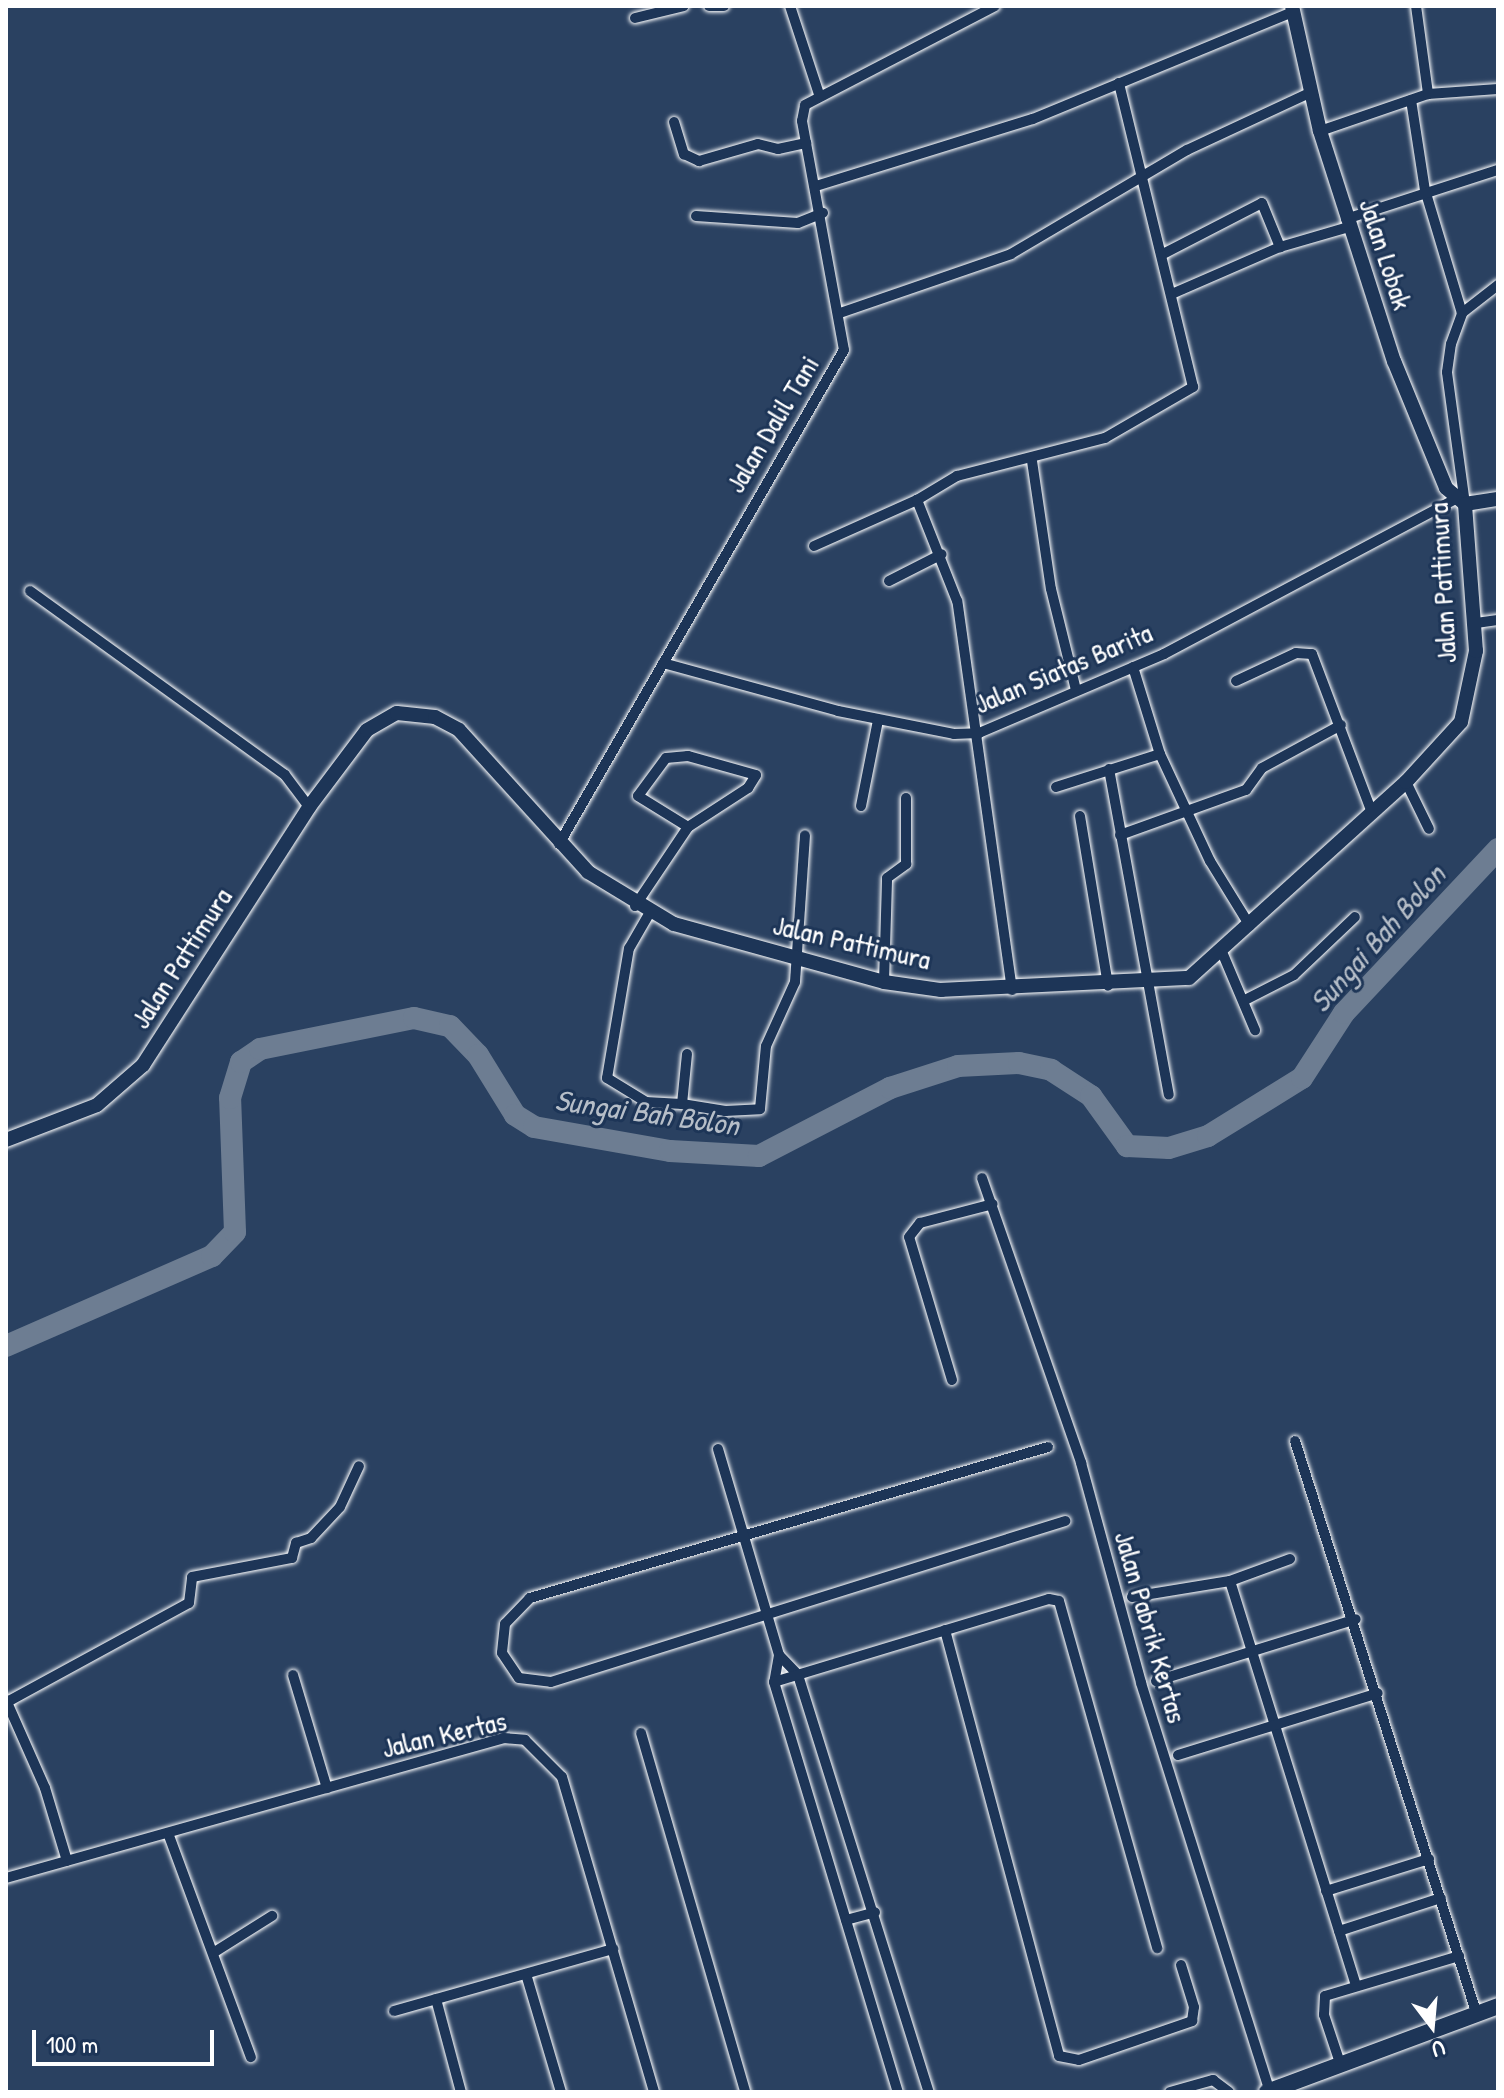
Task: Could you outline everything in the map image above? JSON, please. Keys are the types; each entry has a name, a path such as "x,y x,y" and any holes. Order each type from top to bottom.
{"main road":[{"path":"1269,2092 1498,2006"}],"street":[{"path":"635,18 684,6"},
{"path":"709,6 724,6"},
{"path":"790,6 819,94 995,6"},
{"path":"1416,6 1428,94"},
{"path":"816,186 1033,119 1292,9"},
{"name":"Jalan Lobak","path":"1292,9 1320,131 1394,361 1460,502"},
{"path":"814,546 917,500 957,476 1032,461 1105,438 1193,387 1174,293 1119,83"},
{"path":"1320,131 1428,94 1498,89"},
{"path":"840,313 999,260 1249,118 1309,93"},
{"name":"Jalan Dalil Tani","path":"559,844 840,360 845,338 802,112 819,94"},
{"path":"1411,100 1425,190 1462,313 1498,285"},
{"path":"674,122 684,154 699,161 758,144 778,149 806,143"},
{"path":"1174,293 1425,190 1498,170"},
{"path":"1163,254 1262,203 1280,247"},
{"path":"696,216 798,223 823,213"},
{"name":"Jalan Pattimura","path":"6,1140 97,1105 143,1065 329,780 381,719 416,712 435,717 459,730 559,844 649,914 884,982 1012,990 1146,985 1189,978 1222,952 1406,782 1461,722 1473,681 1476,623 1447,372 1462,313"},
{"path":"1032,461 1051,589 1076,690"},
{"name":"Jalan Siatas Barita","path":"663,663 878,720 979,733 1133,667 1460,502 1498,499"},
{"path":"917,500 942,554 957,601 979,733 1012,990"},
{"path":"889,581 942,554"},
{"path":"30,591 285,775 312,804"},
{"path":"1476,623 1498,620"},
{"path":"1236,681 1296,653 1312,654 1372,813"},
{"path":"1133,667 1160,754 1250,926"},
{"path":"861,806 878,720"},
{"path":"1120,835 1190,814 1251,788 1262,768 1341,725"},
{"path":"1056,787 1160,754"},
{"path":"635,906 688,827 748,788 756,775 682,755 666,758 638,796 688,827"},
{"path":"1109,769 1146,985 1169,1095"},
{"path":"1406,782 1429,829"},
{"path":"884,982 887,878 906,864 906,798"},
{"path":"1080,816 1108,986"},
{"path":"649,914 629,948 607,1078 646,1102 738,1112 760,1109 766,1046 795,982 805,835"},
{"path":"1245,1000 1294,975 1355,917"},
{"path":"1222,952 1245,1000 1255,1030"},
{"path":"682,1104 687,1054"},
{"name":"Jalan Pabrik Kertas","path":"982,1178 1081,1463 1141,1683 1269,2092"},
{"path":"952,1380 909,1237 920,1223 993,1204"},
{"path":"1295,1441 1356,1619 1477,2015"},
{"path":"1048,1447 742,1529 530,1598 505,1624 502,1653 519,1678 551,1682 1065,1521"},
{"path":"718,1449 779,1655 774,1682 898,2092"},
{"path":"67,1861 8,1701 189,1603 192,1577 293,1557 296,1543 311,1538 340,1507 359,1466"},
{"path":"1132,1597 1230,1581 1290,1559"},
{"path":"1230,1581 1356,1986"},
{"path":"774,1682 945,1630 1059,1601 1157,1948"},
{"path":"1156,1681 1356,1619"},
{"path":"945,1630 1059,2056 1079,2060 1192,2021 1194,2007 1181,1965"},
{"path":"779,1655 798,1675 875,1912 929,2092"},
{"path":"293,1675 327,1788"},
{"path":"1178,1755 1378,1693"},
{"path":"641,1733 745,2092"},
{"name":"Jalan Kertas","path":"6,1878 504,1738 525,1740 562,1777 654,2092"},
{"path":"168,1833 251,2057"},
{"path":"1326,1891 1429,1859"},
{"path":"1339,1931 1441,1898"},
{"path":"846,1920 875,1912"},
{"path":"213,1953 272,1916"},
{"path":"394,2011 613,1949"},
{"path":"1341,2066 1322,2004 1325,1996 1459,1956"},
{"path":"526,1974 561,2092"},
{"path":"436,1999 461,2092"},
{"path":"1170,2092 1213,2080 1229,2092"}],"waterway":[{"name":"Sungai Bah Bolon","path":"6,1346 212,1256 235,1232 230,1098 241,1062 260,1049 414,1018 450,1026 478,1055 515,1115 534,1127 670,1151 759,1156 890,1088 958,1066 1019,1063 1051,1070 1091,1096 1127,1146 1169,1148 1208,1136 1302,1078 1344,1013 1498,849"}]}
